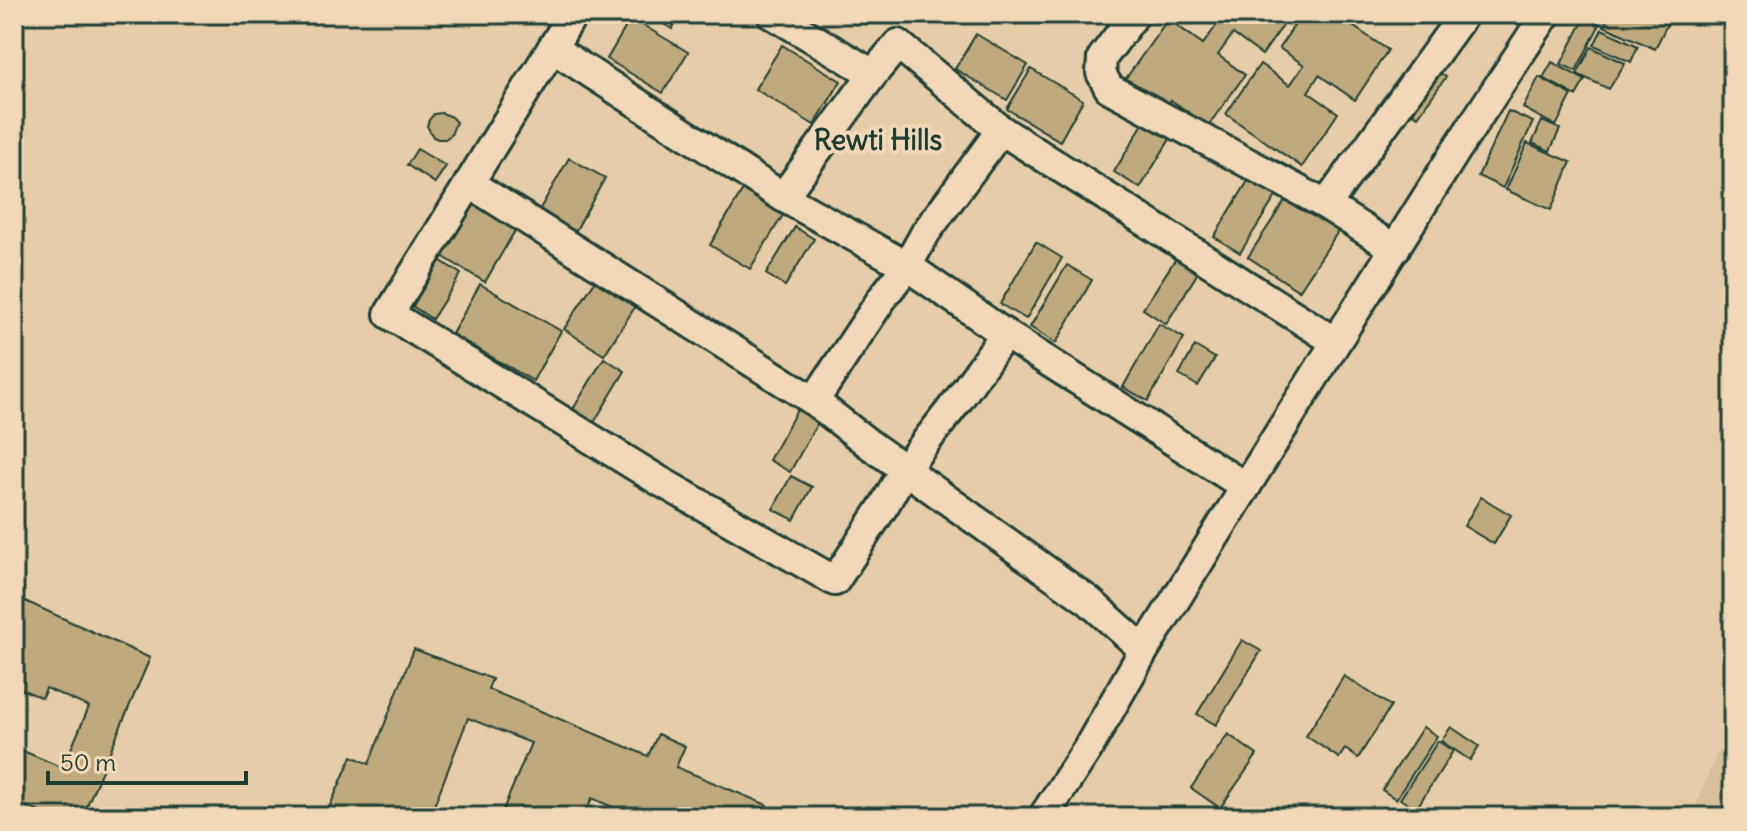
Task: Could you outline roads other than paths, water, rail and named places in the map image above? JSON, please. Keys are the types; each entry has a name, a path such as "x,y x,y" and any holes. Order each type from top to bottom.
{"street":[{"path":"573,14 389,314 658,480 835,581 904,470 1005,334"},
{"path":"772,14 873,74"},
{"path":"1135,14 1102,58 1101,73 1109,88 1326,205 1395,249"},
{"path":"1326,205 1464,14"},
{"path":"1043,817 1455,152 1546,14"},
{"path":"783,197 898,44 1001,130 1336,342"},
{"path":"552,48 783,197 907,266 1005,334 1246,487"},
{"path":"814,401 907,266 926,232 1001,130"},
{"path":"469,183 814,401 904,470 1089,601 1144,650"}],"district":[{"name":"Rewti Hills","path":"878,140"}]}
